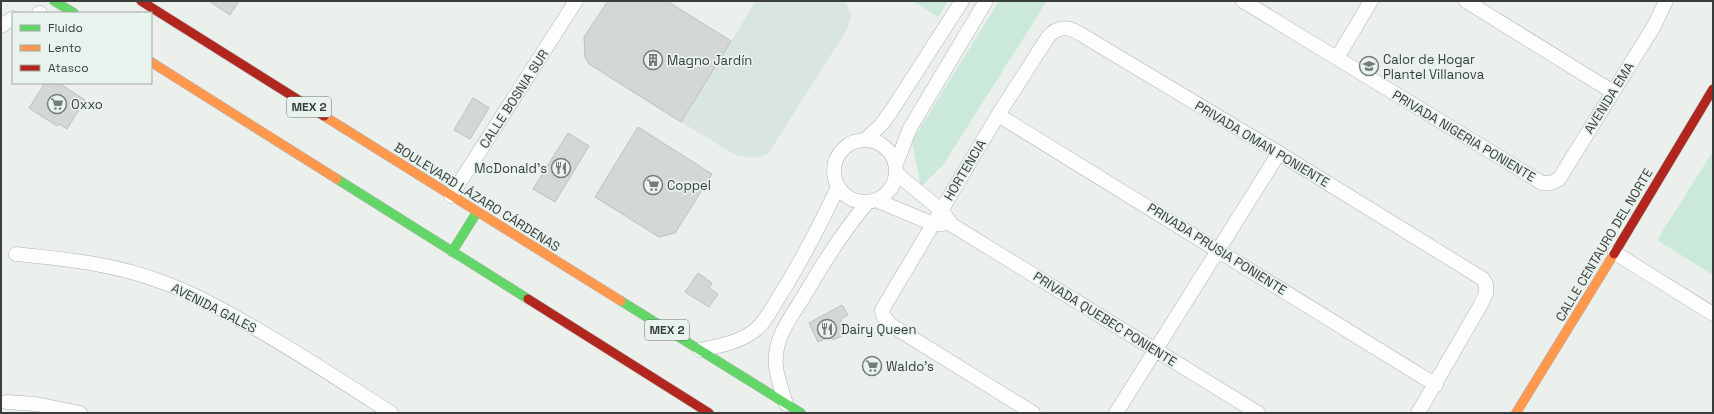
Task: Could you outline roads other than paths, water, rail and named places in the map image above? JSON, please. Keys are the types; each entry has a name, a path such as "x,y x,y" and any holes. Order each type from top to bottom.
{"main road":[{"path":"54,1 72,12"},
{"name":"BOULEVARD LÁZARO CÁRDENAS","path":"141,1 451,196 801,413"},
{"path":"152,63 709,413"},
{"name":"CALLE CENTAURO DEL NORTE","path":"1516,413 1615,253 1713,89"},
{"path":"452,252 477,212"}],"street":[{"name":"CALLE BOSNIA SUR","path":"451,196 576,1"},
{"path":"866,139 878,128 892,110 962,1"},
{"path":"786,404 777,372 777,344 790,318 827,257 872,201 885,195 892,188 896,169 910,128 986,1"},
{"name":"PRIVADA NIGERIA PONIENTE","path":"1243,1 1542,183"},
{"path":"1336,58 1371,1"},
{"path":"1466,1 1613,92"},
{"name":"AVENIDA EMA","path":"1542,183 1551,183 1559,179 1654,26 1666,1"},
{"path":"1,26 12,19"},
{"name":"PRIVADA OMAN PONIENTE","path":"1048,37 1054,30 1061,28 1067,28 1076,32 1279,153 1483,279 1486,284 1486,294 1436,385"},
{"name":"HORTENCIA","path":"1033,413 891,325 883,316 882,310 998,115 1048,37"},
{"name":"PRIVADA PRUSIA PONIENTE","path":"998,115 1436,385"},
{"path":"872,201 851,199 838,187 834,168 838,155 842,149 853,141 866,139 878,142 888,148 896,169"},
{"path":"1116,413 1279,153"},
{"name":"PRIVADA QUEBEC PONIENTE","path":"896,169 941,210 952,225 1258,413"},
{"path":"700,350 741,339 755,330 766,317 791,277 838,187"},
{"name":"PRIVADA QUEBEC PONIENTE","path":"872,201 933,224 952,225"},
{"path":"1615,253 1713,314"},
{"name":"AVENIDA GALES","path":"16,254 74,259 123,270 168,284 219,308 391,413"},
{"path":"1418,413 1436,385"},
{"path":"6,402 36,404 80,413"}],"place":[{"name":"Magno Jardín","path":"653,60"},
{"name":"Calor de Hogar Plantel Villanova","path":"1369,66"},
{"name":"Oxxo","path":"57,104"},
{"name":"McDonald's","path":"561,168"},
{"name":"Coppel","path":"653,185"},
{"name":"Dairy Queen","path":"827,329"},
{"name":"Waldo's","path":"872,366"}]}
